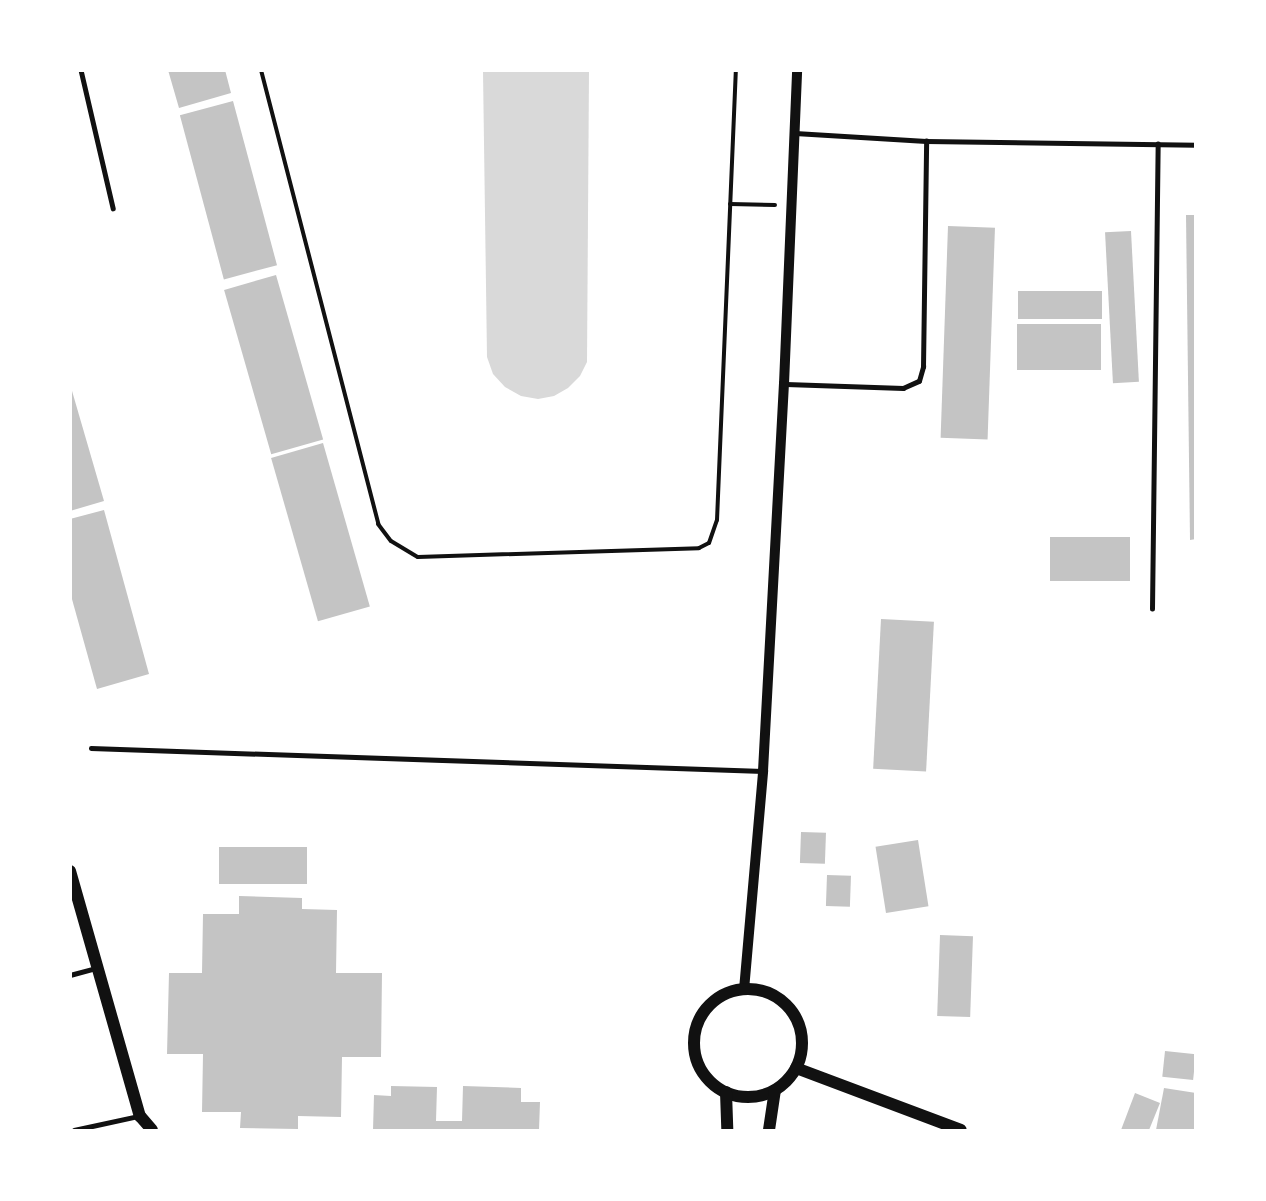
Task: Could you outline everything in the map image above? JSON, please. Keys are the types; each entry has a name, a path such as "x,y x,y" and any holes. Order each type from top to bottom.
{"main road":[{"path":"70,871 140,1116 152,1131"},
{"path":"755,990 774,996 790,1009 802,1038 800,1058 796,1068 775,1090 746,1097 726,1092 708,1080 697,1061 695,1039 700,1018 714,1002 734,992 755,990"},
{"path":"796,1068 961,1131"},
{"path":"769,1131 775,1090"},
{"path":"726,1092 727,1131"}],"street":[{"path":"744,990 762,771 784,384 797,70"}],"lane":[{"path":"81,70 113,208"},
{"path":"795,133 926,141 1196,145"},
{"path":"784,384 903,388 919,381 923,367 926,141"},
{"path":"1152,609 1158,144"},
{"path":"91,748 762,771"},
{"path":"70,975 97,968"},
{"path":"74,1131 140,1116"}],"path":[{"path":"261,70 378,524 392,541 418,557 699,548 709,543 717,520 736,70"},
{"path":"730,204 792,206"}],"shaded area":[{"path":"483,71 589,71 587,362 580,376 568,388 554,396 538,399 521,396 505,387 493,374 487,357"}],"building":[{"path":"168,70 225,70 231,93 179,108"},
{"path":"233,101 277,265 224,279 180,115"},
{"path":"1186,215 1196,215 1196,539 1190,540"},
{"path":"948,226 995,228 988,440 941,438"},
{"path":"1131,231 1139,382 1113,383 1105,232"},
{"path":"276,275 323,439 271,454 224,290"},
{"path":"1018,291 1102,291 1102,319 1018,319"},
{"path":"1017,324 1101,324 1101,370 1017,370"},
{"path":"70,384 104,501 70,511"},
{"path":"323,443 370,606 318,621 271,458"},
{"path":"104,510 149,674 97,689 70,592 70,519"},
{"path":"1050,537 1130,537 1130,581 1050,581"},
{"path":"881,619 934,622 926,772 873,769"},
{"path":"801,832 826,833 825,864 800,863"},
{"path":"918,840 928,906 886,913 876,847"},
{"path":"219,847 307,847 307,884 219,884"},
{"path":"827,875 851,876 850,907 826,906"},
{"path":"239,896 302,898 302,909 337,910 336,973 382,973 381,1057 342,1057 341,1117 298,1116 298,1129 240,1128 241,1112 202,1112 203,1054 167,1054 169,973 202,973 203,914 239,914"},
{"path":"940,935 973,936 970,1017 937,1016"},
{"path":"1165,1051 1196,1054 1193,1080 1162,1077"},
{"path":"391,1086 437,1087 436,1121 462,1121 463,1086 521,1088 521,1102 540,1102 539,1130 373,1130 374,1095 391,1096"},
{"path":"1164,1088 1196,1093 1195,1130 1156,1130"},
{"path":"1135,1093 1160,1103 1149,1130 1121,1130"}]}
